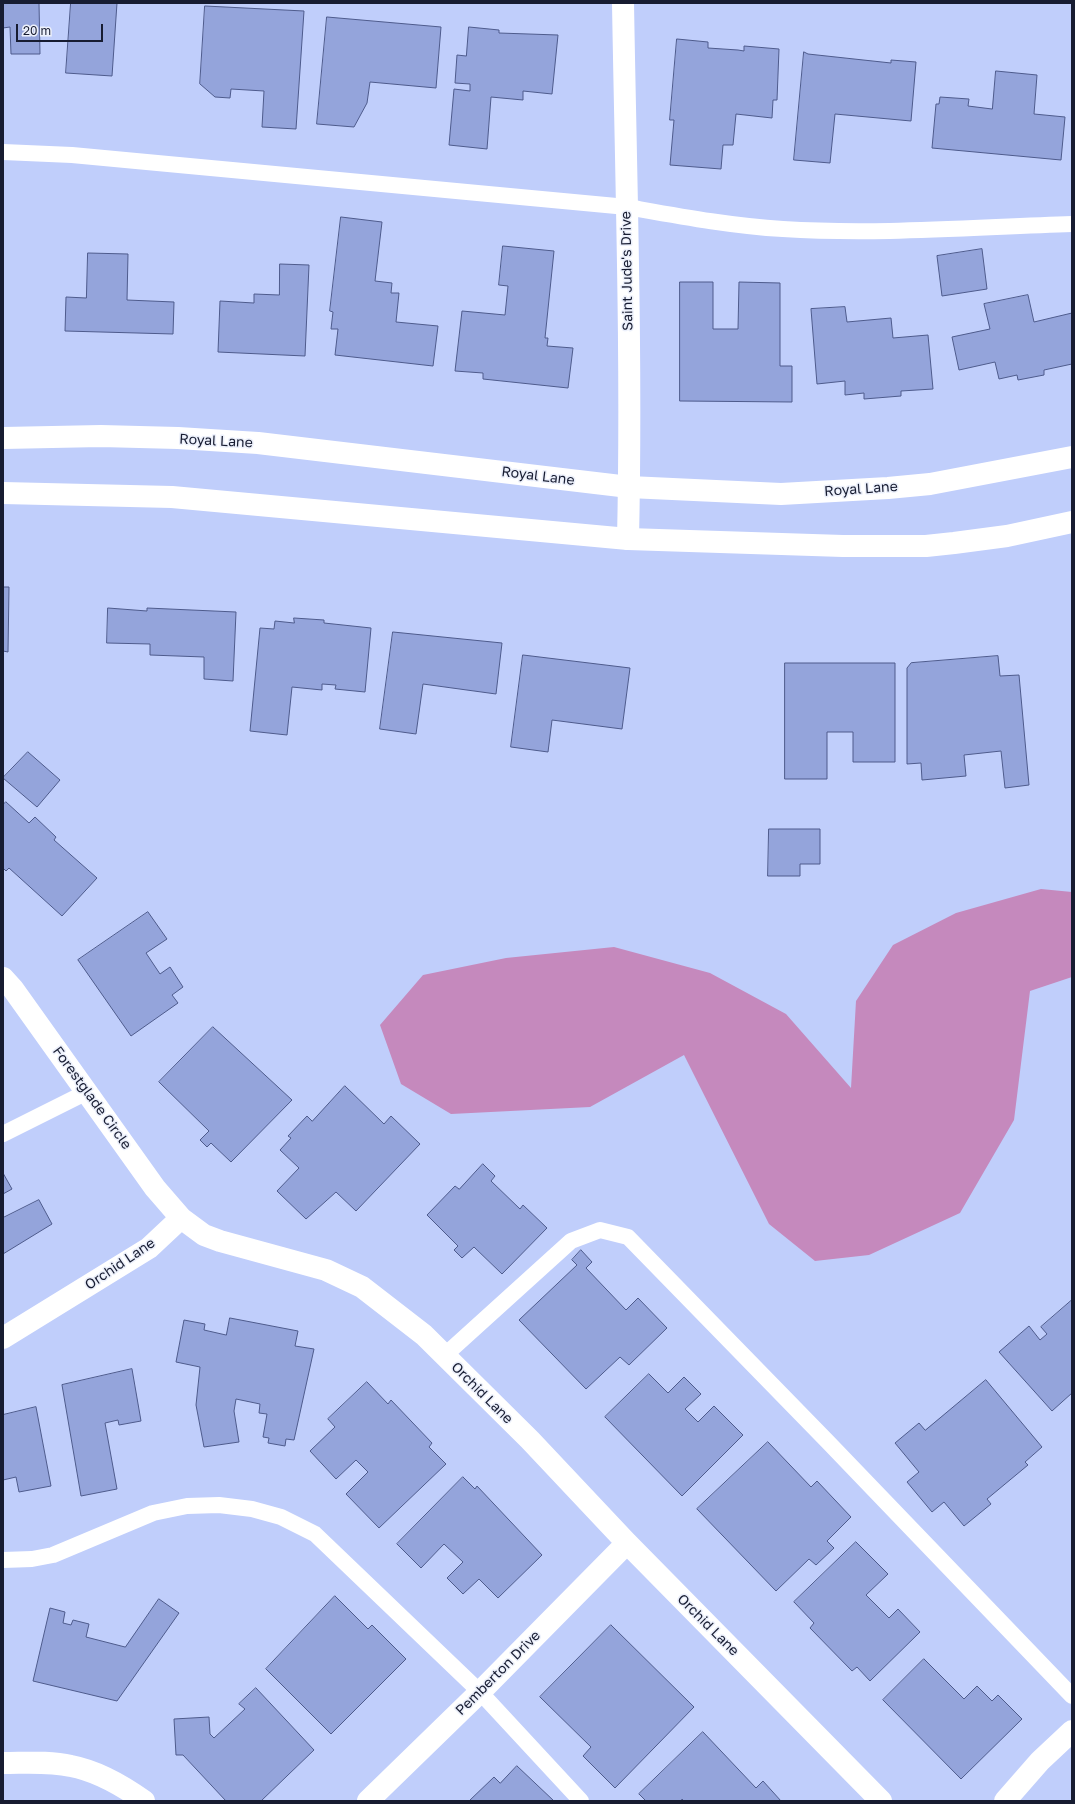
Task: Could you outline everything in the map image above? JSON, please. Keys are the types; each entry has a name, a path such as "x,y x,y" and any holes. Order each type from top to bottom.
{"street":[{"name":"Saint Jude's Drive","path":"623,3 627,207 628,539"},
{"name":"Royal Lane","path":"3,438 101,436 178,438 258,443 629,487 781,494 888,488 937,483 1072,457"},
{"path":"3,493 172,497 628,539 843,546 926,546 1007,536 1072,522"},
{"name":"Forestglade Circle","path":"3,978 13,988 155,1188 181,1218"},
{"name":"Orchid Lane","path":"3,1338 149,1248 181,1218 204,1235 220,1241 326,1270 362,1286 424,1335 530,1440 627,1543 881,1801"},
{"name":"Pemberton Drive","path":"368,1801 480,1692 627,1543"},
{"path":"1006,1801 1040,1761 1072,1731"},
{"path":"3,1763 44,1763 72,1766 102,1776 144,1801"}],"lane":[{"path":"3,152 72,155 627,207 700,219 789,230 847,231 1072,224"},
{"path":"3,1134 87,1092"},
{"path":"444,1356 570,1241 600,1230 628,1238 828,1442 1072,1696"},
{"path":"3,1560 32,1560 53,1555 153,1513 187,1506 219,1505 252,1509 281,1517 315,1534 480,1692 581,1801"}],"shaded area":[{"path":"1041,889 1072,892 1072,977 1030,991 1014,1120 960,1213 869,1255 815,1261 769,1224 684,1055 590,1107 451,1114 401,1084 380,1025 423,975 506,958 614,947 710,973 786,1014 851,1088 856,1001 893,945 956,913"}],"building":[{"path":"3,3 39,3 40,54 11,54 10,27 3,28"},
{"path":"71,3 117,3 112,76 66,73"},
{"path":"205,6 304,11 296,129 262,127 264,91 231,89 230,98 215,97 200,84"},
{"path":"327,17 441,27 436,88 370,82 367,103 354,127 317,124"},
{"path":"469,27 499,30 499,33 558,35 552,94 523,91 523,100 491,97 487,149 449,145 454,89 470,91 470,84 455,83 457,55 466,56"},
{"path":"677,39 708,42 708,48 744,51 744,46 779,49 777,100 773,100 772,118 736,114 733,145 723,145 721,169 670,165 674,120 670,120"},
{"path":"804,52 808,54 891,63 891,60 916,62 911,121 835,114 830,163 794,160"},
{"path":"996,71 1037,75 1034,114 1065,117 1061,160 932,148 936,104 939,104 940,97 969,99 968,106 992,109"},
{"path":"341,217 382,222 375,281 392,283 391,293 399,293 396,322 438,326 433,366 335,355 338,329 331,329 333,312 330,311"},
{"path":"503,246 554,251 545,338 548,338 547,346 573,348 568,388 483,379 483,373 455,371 462,311 505,315 508,286 499,285"},
{"path":"982,249 987,289 942,296 937,256"},
{"path":"88,253 128,254 127,300 174,302 173,334 65,331 66,297 86,298"},
{"path":"280,264 309,265 305,356 218,352 220,301 254,303 254,294 279,295"},
{"path":"680,282 713,282 713,329 738,329 739,282 780,283 780,366 792,366 792,402 680,401"},
{"path":"1028,295 1034,322 1072,313 1072,364 1044,370 1044,375 1018,380 1017,375 999,379 995,362 959,370 952,337 990,329 984,304"},
{"path":"845,307 847,322 891,318 893,338 928,335 933,389 901,391 901,396 864,399 864,393 845,395 845,381 817,384 811,309"},
{"path":"3,587 9,587 8,652 3,651"},
{"path":"108,608 147,611 147,608 236,612 233,681 204,679 204,657 150,655 150,644 107,643"},
{"path":"294,618 324,620 324,623 371,628 365,692 335,689 336,685 322,684 322,690 292,687 287,735 250,731 260,628 274,629 275,621 294,623"},
{"path":"393,632 502,643 496,694 423,684 416,734 380,729"},
{"path":"523,655 630,668 622,729 552,720 548,752 511,747"},
{"path":"998,656 1000,676 1019,675 1029,785 1005,788 1001,751 964,755 966,776 922,780 921,763 907,764 907,668 911,663"},
{"path":"785,663 895,663 895,762 853,762 853,732 827,732 827,779 785,779"},
{"path":"28,752 60,780 37,807 3,778"},
{"path":"6,802 29,823 35,817 56,837 54,840 97,878 62,916 9,868 6,871 3,868 3,805"},
{"path":"769,829 820,829 820,864 800,864 800,876 768,876"},
{"path":"148,912 167,939 146,953 160,974 170,967 183,987 172,995 178,1003 131,1036 78,960"},
{"path":"213,1027 292,1100 231,1162 211,1143 207,1147 200,1140 209,1131 159,1082"},
{"path":"345,1086 384,1124 391,1116 420,1144 356,1211 336,1192 306,1219 277,1191 299,1168 280,1150 291,1138 288,1136 307,1116 312,1121"},
{"path":"483,1164 495,1176 491,1181 520,1209 523,1205 547,1228 502,1274 474,1247 462,1258 454,1250 458,1246 427,1215 455,1186 459,1189"},
{"path":"3,1173 12,1189 3,1194"},
{"path":"39,1200 52,1224 3,1254 3,1218"},
{"path":"581,1250 592,1262 586,1268 626,1310 638,1298 667,1328 629,1365 620,1357 586,1389 519,1320 577,1265 572,1260"},
{"path":"1072,1300 1072,1393 1052,1411 999,1352 1029,1326 1040,1340 1047,1334 1041,1327"},
{"path":"230,1318 298,1331 295,1346 314,1349 294,1440 286,1439 285,1446 268,1443 269,1438 263,1437 267,1414 259,1413 260,1404 236,1399 234,1411 239,1442 204,1447 196,1405 200,1367 176,1362 184,1320 205,1324 204,1330 226,1335"},
{"path":"132,1369 141,1421 119,1425 118,1420 105,1423 117,1489 81,1496 62,1385"},
{"path":"649,1374 668,1393 684,1377 701,1394 685,1409 698,1422 714,1406 743,1435 682,1496 605,1417"},
{"path":"986,1380 1042,1447 1025,1462 1028,1465 987,1499 991,1504 964,1526 944,1502 932,1512 907,1482 919,1472 895,1443 919,1423 925,1430"},
{"path":"367,1382 388,1404 391,1400 432,1443 429,1447 446,1464 379,1528 346,1494 368,1472 356,1460 336,1479 310,1451 335,1427 328,1419"},
{"path":"36,1407 51,1486 19,1492 16,1477 3,1480 3,1415"},
{"path":"768,1442 811,1487 817,1481 851,1517 827,1541 834,1548 816,1565 809,1559 776,1591 697,1509"},
{"path":"463,1477 475,1489 477,1486 542,1555 498,1598 479,1579 463,1594 447,1578 463,1562 444,1544 421,1568 397,1544"},
{"path":"856,1542 888,1574 866,1595 889,1618 898,1609 920,1632 870,1681 857,1667 852,1671 810,1628 814,1623 794,1602"},
{"path":"335,1596 368,1629 372,1625 406,1659 331,1734 266,1669"},
{"path":"159,1599 179,1613 117,1701 33,1681 50,1608 65,1612 63,1623 71,1625 73,1620 89,1624 86,1637 125,1647"},
{"path":"611,1625 694,1707 615,1788 583,1756 591,1747 540,1697"},
{"path":"924,1659 964,1699 977,1686 992,1701 998,1695 1022,1719 961,1779 883,1700"},
{"path":"256,1688 314,1750 261,1801 226,1801 183,1755 176,1755 174,1719 209,1717 210,1734 214,1738 245,1709 239,1704"},
{"path":"703,1732 756,1788 763,1781 781,1801 684,1801 682,1799 681,1801 646,1801 639,1794"},
{"path":"517,1766 554,1801 469,1801 494,1777 500,1783"}]}
